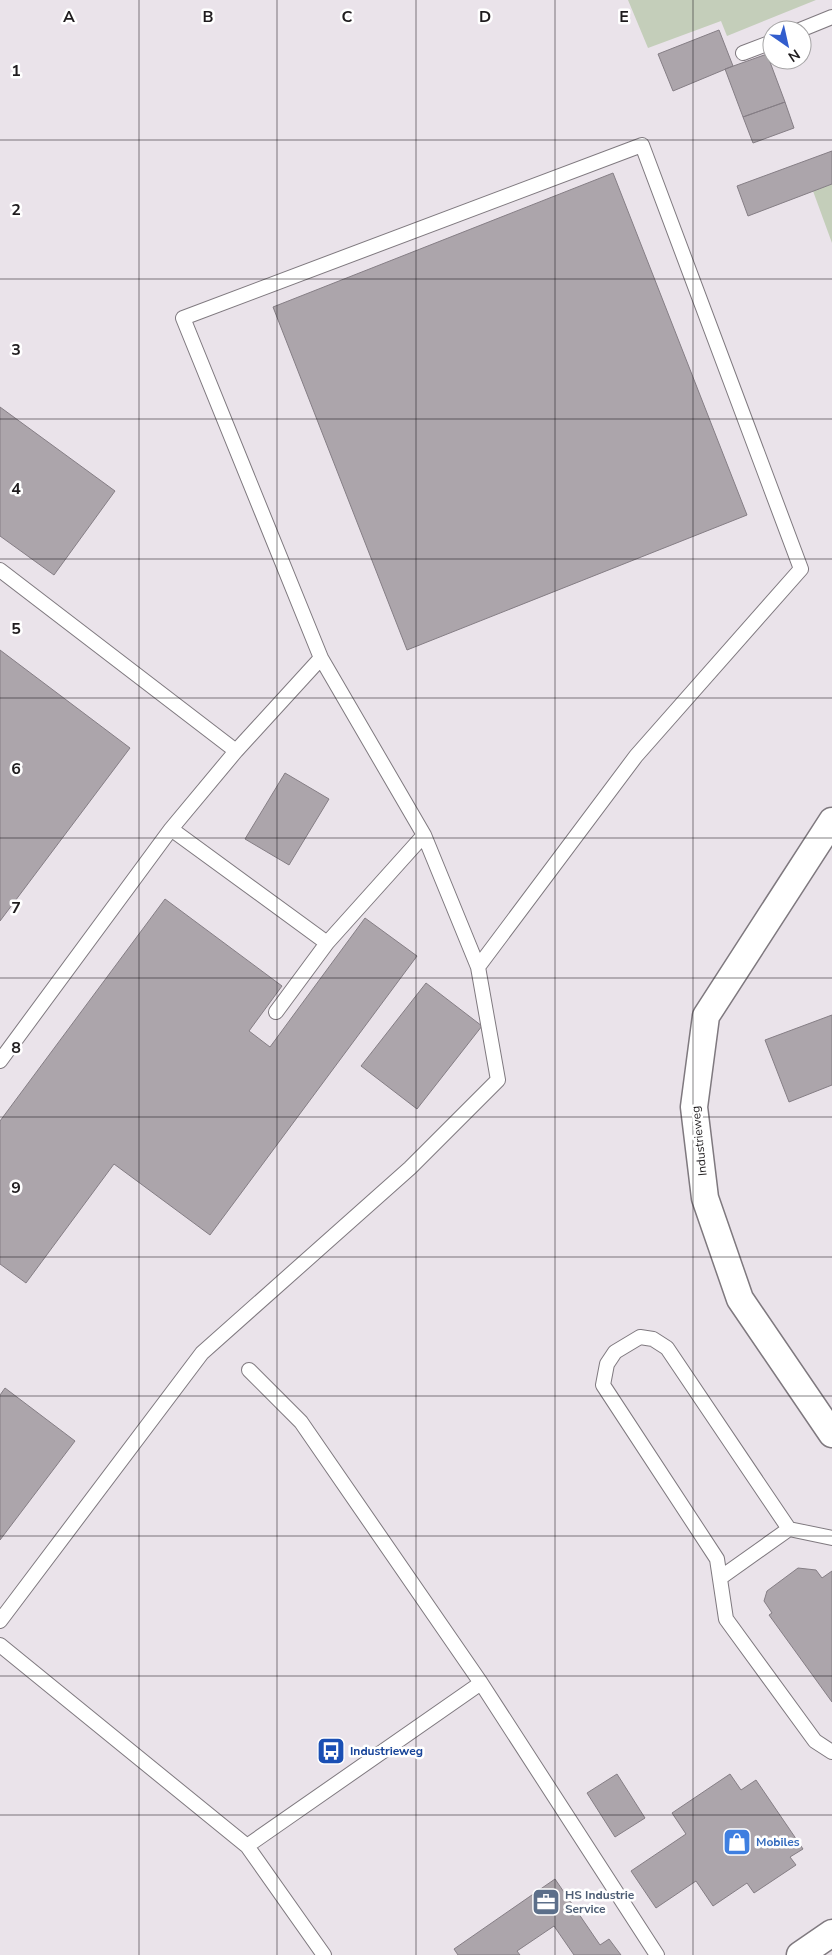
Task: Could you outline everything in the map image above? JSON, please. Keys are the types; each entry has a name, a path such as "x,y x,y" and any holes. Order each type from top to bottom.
{"street":[{"name":"Industrieweg","path":"832,821 706,1016 694,1108 705,1198 740,1299 832,1434"},
{"path":"800,1955 832,1933"}],"lane":[{"path":"812,25 832,17"},
{"path":"743,53 762,46"},
{"path":"0,1621 202,1353 410,1168 498,1080 478,967 424,835 321,658 183,318 642,145 801,569 636,756 478,967"},
{"path":"0,570 236,751"},
{"path":"0,1061 171,829 236,751 321,658"},
{"path":"171,829 327,943"},
{"path":"276,1012 327,943 424,835"},
{"path":"832,1538 789,1529 667,1348 653,1339 640,1338 615,1352 607,1364 603,1385 717,1559 726,1619 815,1741 832,1752"},
{"path":"249,1370 301,1422 481,1683 657,1955"},
{"path":"720,1578 789,1529"},
{"path":"0,1645 247,1846 324,1955"},
{"path":"247,1846 481,1683"}],"green space":[{"path":"628,0 816,0 767,20 762,20 762,22 727,36 721,21 648,48"},
{"path":"832,184 832,243 813,191"}],"building":[{"path":"719,30 733,66 673,91 658,54"},
{"path":"762,56 762,70 773,70 785,102 743,117 725,69"},
{"path":"785,102 794,128 753,143 743,117"},
{"path":"832,151 832,184 748,216 737,186"},
{"path":"613,173 747,515 407,650 273,307"},
{"path":"0,407 115,491 54,575 0,536"},
{"path":"0,650 130,748 0,921"},
{"path":"285,773 329,799 289,865 245,839"},
{"path":"165,899 282,986 249,1031 270,1047 365,918 417,956 210,1235 114,1164 26,1283 0,1264 0,1121"},
{"path":"426,983 482,1026 417,1109 361,1066"},
{"path":"832,1015 832,1085 789,1102 765,1040"},
{"path":"5,1388 75,1441 0,1540 0,1395"},
{"path":"798,1568 816,1570 822,1578 832,1571 832,1702 769,1615 772,1613 764,1601 767,1591"},
{"path":"335,1739 341,1748 325,1759 319,1751"},
{"path":"617,1774 645,1818 615,1837 587,1793"},
{"name":"Mobiles","path":"730,1774 741,1790 756,1780 803,1849 790,1857 796,1865 754,1893 747,1883 713,1906 696,1881 656,1908 631,1871 686,1834 672,1813"},
{"name":"HS Industrie Service","path":"555,1879 600,1945 609,1939 621,1955 574,1955 554,1926 517,1951 520,1955 458,1955 454,1949"}],"place":[{"name":"Industrieweg","path":"331,1751"},
{"name":"Mobiles","path":"737,1842"},
{"name":"HS Industrie Service","path":"546,1902"}]}
